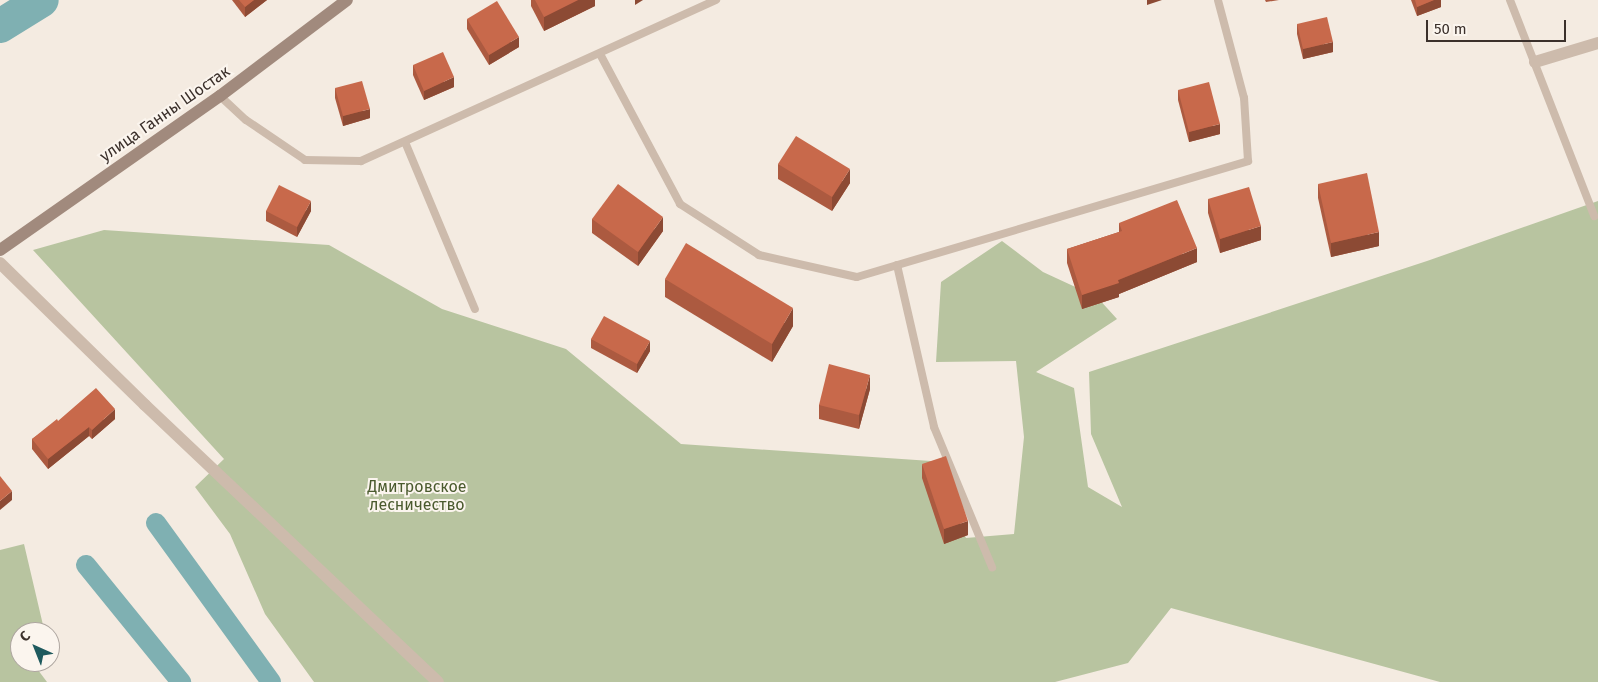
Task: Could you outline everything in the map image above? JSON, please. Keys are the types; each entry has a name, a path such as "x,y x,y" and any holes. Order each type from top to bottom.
{"main road":[{"name":"улица Ганны Шостак","path":"0,250 220,96 346,0"}],"street":[{"path":"1535,62 1598,43"},
{"path":"0,262 145,405 438,682"}],"lane":[{"path":"220,96 246,120 305,160 361,161 716,0"},
{"path":"600,54 680,204 759,255 857,277 1248,161 1244,98 1218,0"},
{"path":"1510,0 1594,216"},
{"path":"405,142 475,309"},
{"path":"897,265 934,427 992,567"}],"green space":[{"name":"Дмитровское лесничество","path":"1598,201 1598,682 1440,682 1171,608 1128,663 1055,682 314,682 265,614 230,534 195,487 224,459 33,250 104,230 329,245 442,309 566,349 681,444 931,461 966,538 1014,534 1024,437 1016,361 936,362 941,282 1002,241 1043,272 1097,297 1117,319 1036,372 1074,388 1088,487 1122,507 1091,434 1089,372 1427,261"},
{"path":"24,544 42,622 10,622 10,672 40,672 47,682 0,682 0,550"}],"building":[{"path":"239,0 254,0 245,7"},
{"path":"535,0 578,0 544,17"},
{"path":"1415,0 1434,0 1417,7"},
{"path":"497,1 519,37 489,55 467,19"},
{"path":"1327,17 1333,42 1303,49 1297,24"},
{"path":"443,52 454,77 424,91 413,65"},
{"path":"362,81 370,109 343,116 335,88"},
{"path":"1209,82 1220,124 1189,132 1178,90"},
{"path":"796,136 850,169 832,197 778,164"},
{"path":"1367,173 1379,232 1331,243 1318,184"},
{"path":"618,184 663,217 638,252 592,219"},
{"path":"279,185 311,201 297,227 266,211"},
{"path":"1249,187 1261,226 1220,239 1208,199"},
{"path":"1177,200 1197,248 1118,280 1119,283 1082,295 1067,249 1122,231 1119,223"},
{"path":"686,243 793,308 772,344 665,279"},
{"path":"604,316 650,341 637,364 591,339"},
{"path":"829,364 870,375 859,415 819,405"},
{"path":"96,388 115,409 92,430 89,427 48,459 32,439 57,419 58,421"},
{"path":"946,456 968,521 944,529 922,464"},
{"path":"0,476 12,491 0,501"}],"waterway":[{"path":"0,26 42,0"},
{"path":"156,523 271,682"},
{"path":"86,565 181,682"}]}
